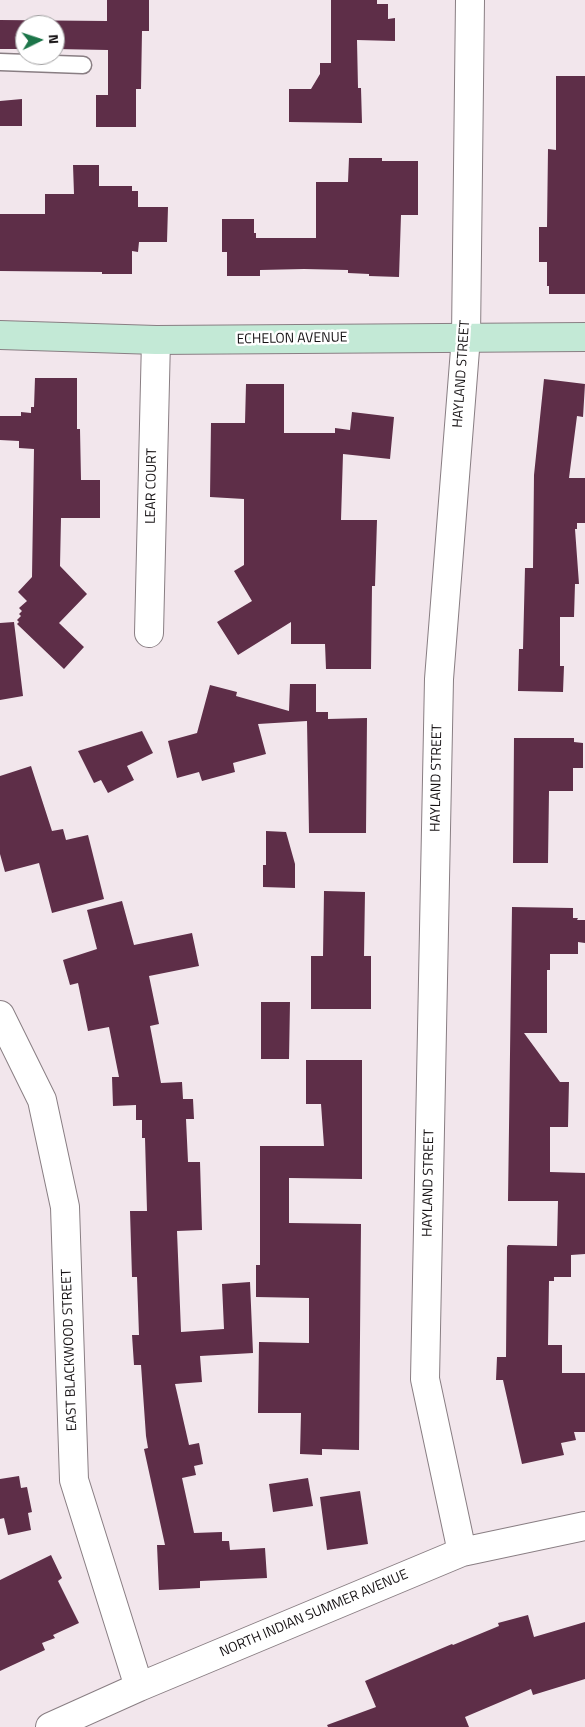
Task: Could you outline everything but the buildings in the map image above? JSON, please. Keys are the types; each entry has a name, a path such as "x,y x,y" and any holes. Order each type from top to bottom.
{"street":[{"name":"HAYLAND STREET","path":"462,1552 425,1379 439,679 466,337 470,0"},
{"name":"ECHELON AVENUE","path":"0,335 156,340 585,337"},
{"name":"LEAR COURT","path":"149,633 156,340"},
{"name":"EAST BLACKWOOD STREET","path":"0,1015 42,1100 65,1207 74,1480 139,1688"},
{"name":"NORTH INDIAN SUMMER AVENUE","path":"50,1727 462,1552 585,1526"}],"lane":[{"path":"0,62 83,65"}]}
